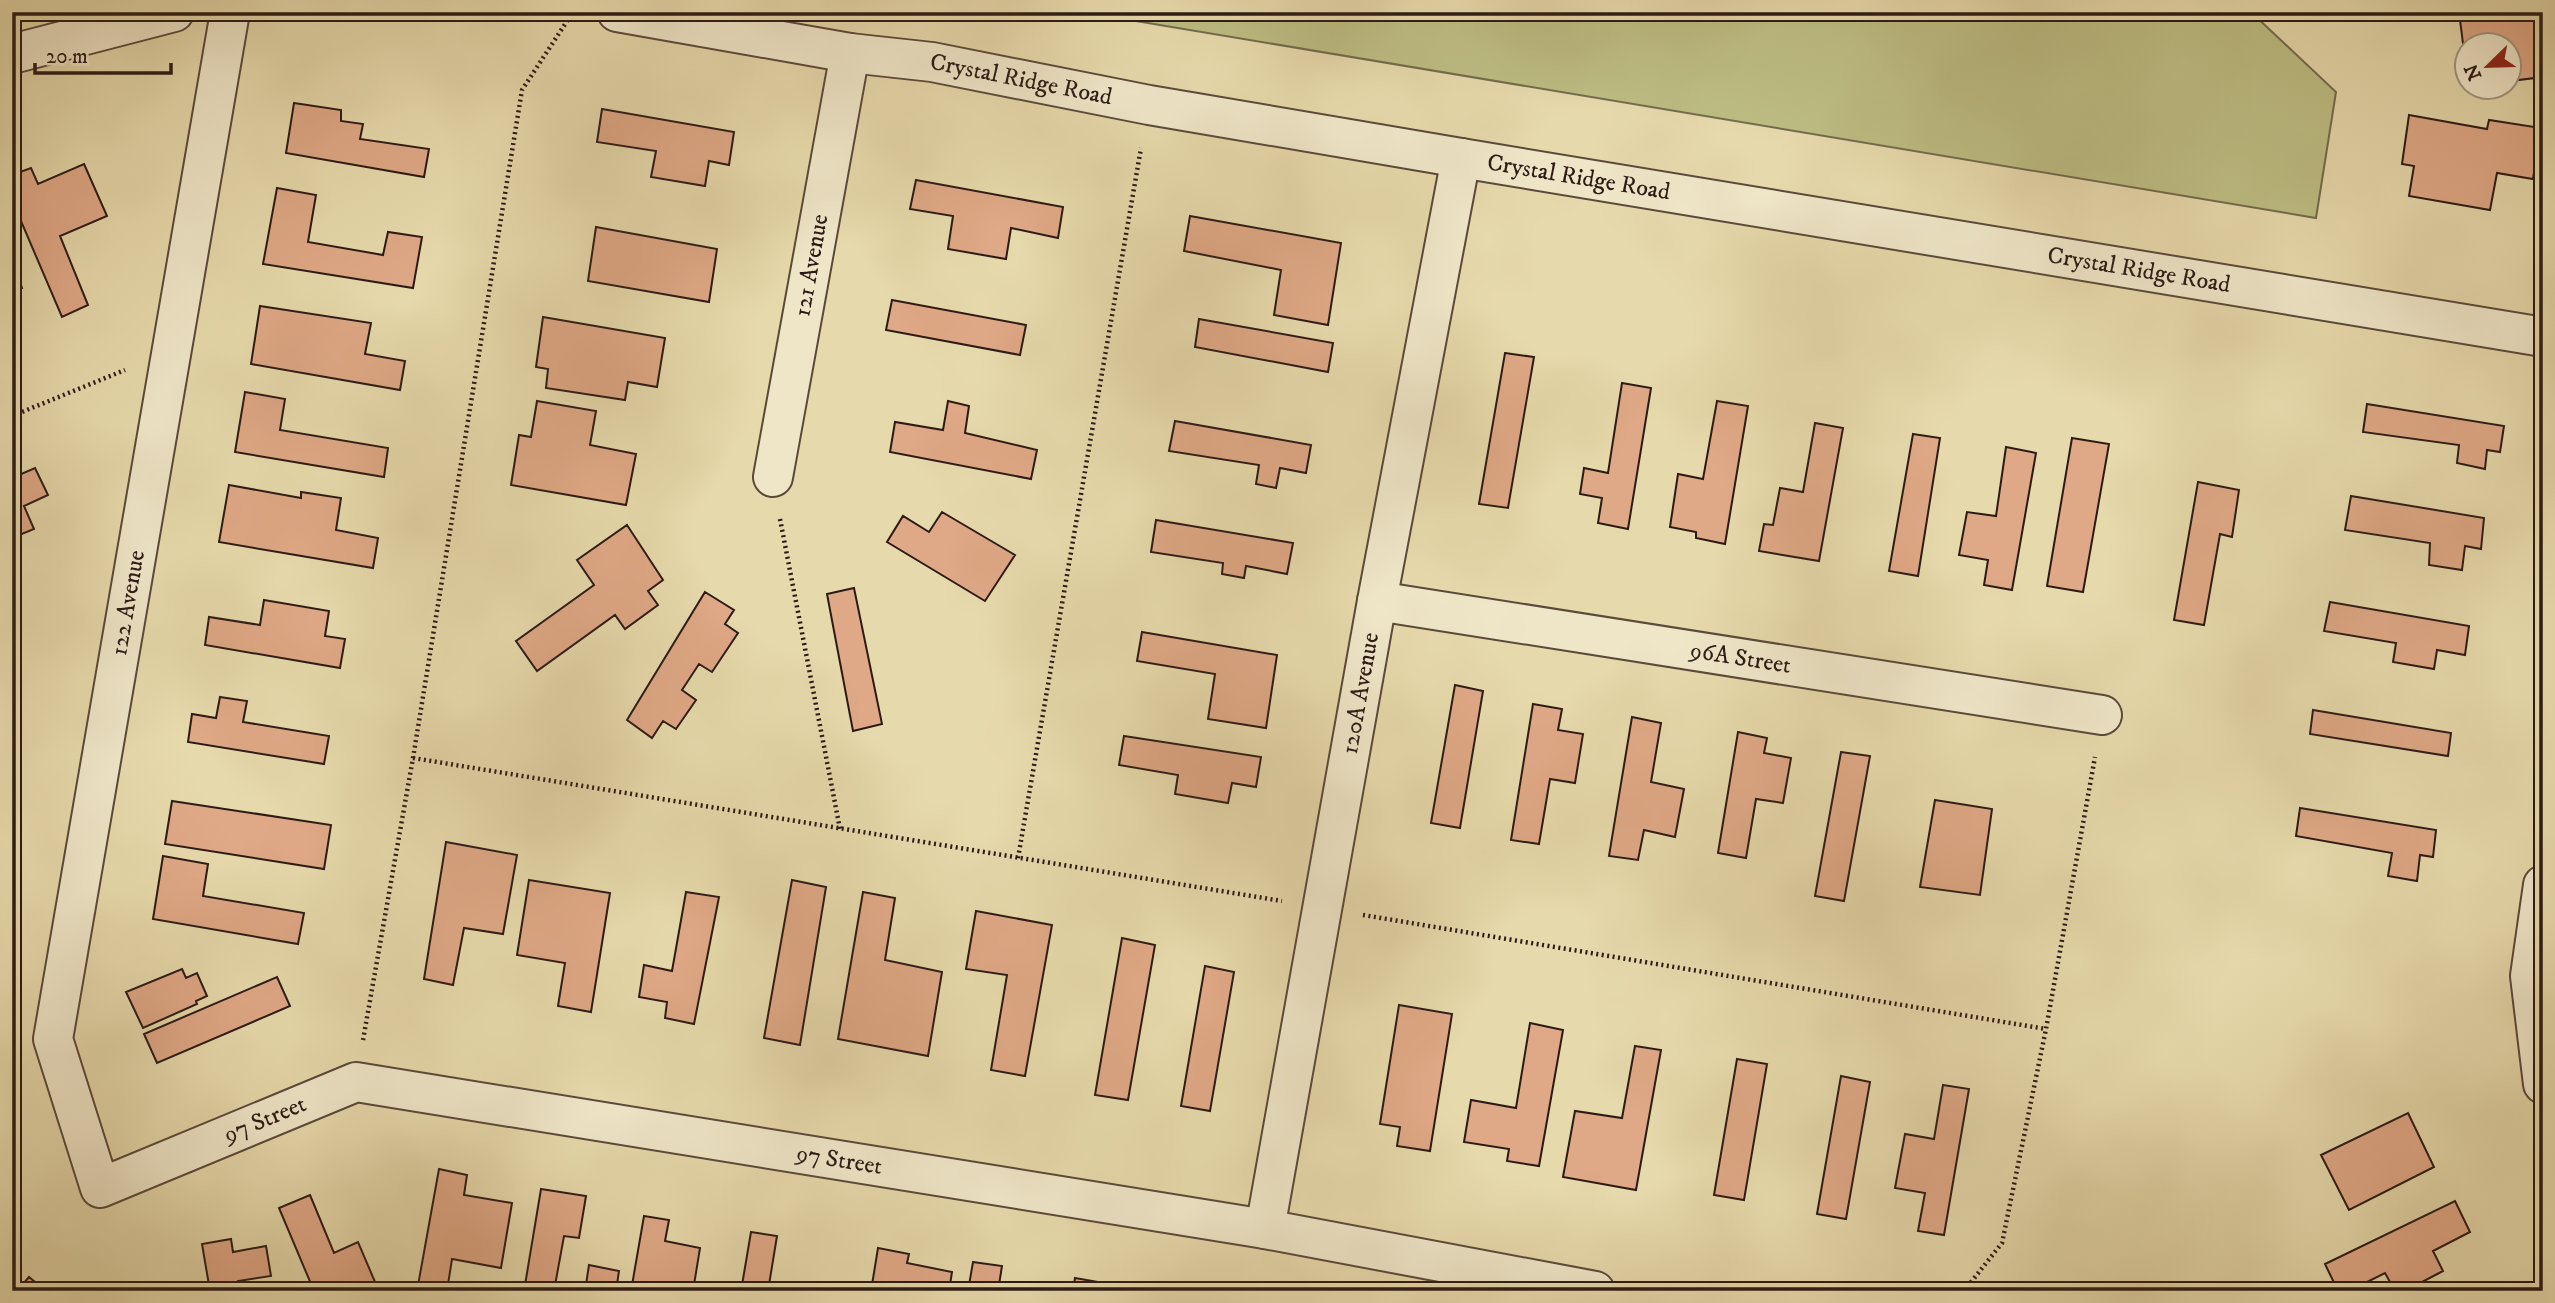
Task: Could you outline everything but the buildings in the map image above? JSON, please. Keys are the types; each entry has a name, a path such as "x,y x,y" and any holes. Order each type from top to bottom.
{"street":[{"path":"12,54 174,12"},
{"name":"122 Avenue","path":"100,1188 53,1039 230,12"},
{"name":"Crystal Ridge Road","path":"617,12 850,53 932,62 1149,105 1461,158 2543,337"},
{"name":"121 Avenue","path":"773,477 850,53"},
{"name":"120A Avenue","path":"1265,1229 1377,601 1461,158"},
{"name":"96A Street","path":"1377,601 2102,715"},
{"path":"2543,885 2530,976 2543,1084"},
{"name":"97 Street","path":"100,1188 356,1082 1265,1229 1595,1291"}],"path":[{"path":"356,1082 413,758 522,90 573,12"},
{"path":"1018,858 1149,105"},
{"path":"12,416 172,350"},
{"path":"773,477 840,829"},
{"path":"1964,1291 2002,1243 2046,1029"}],"green space":[{"path":"1082,12 2251,12 2336,92 2316,218"}]}
